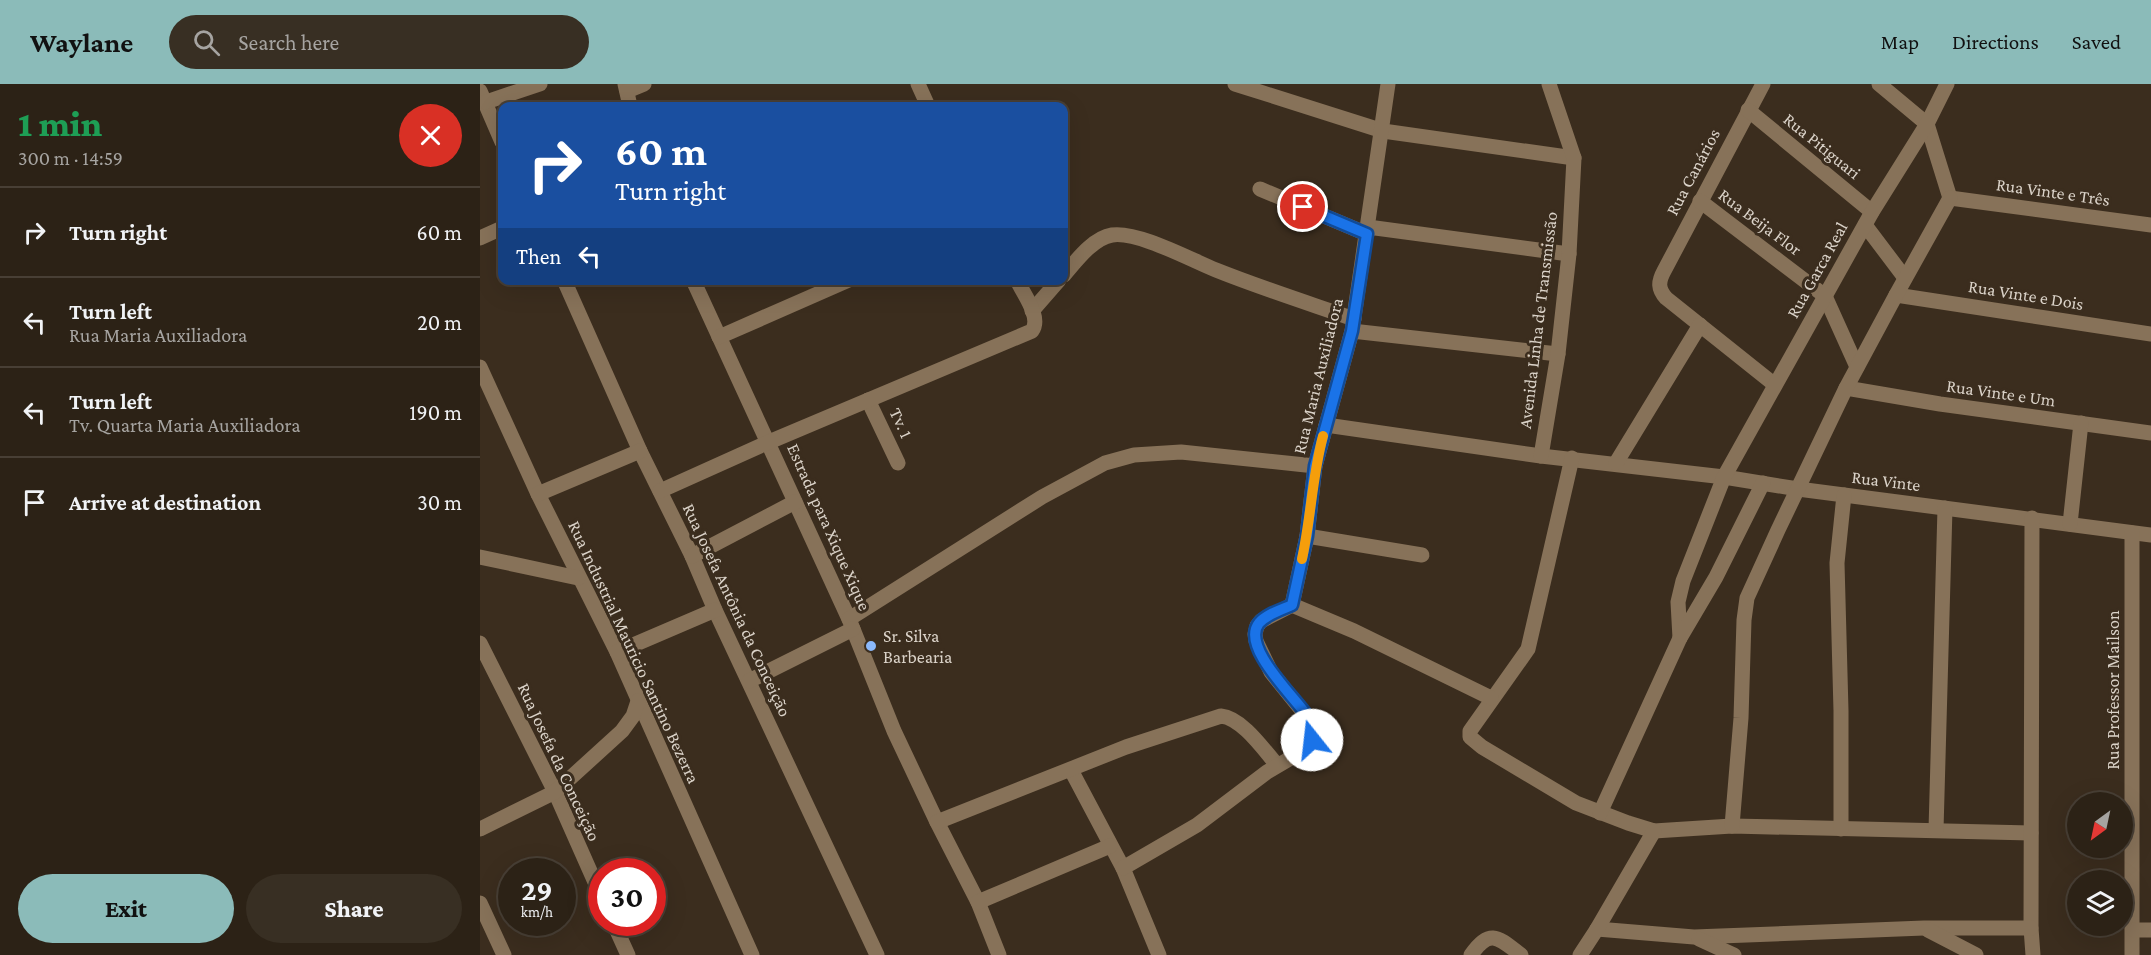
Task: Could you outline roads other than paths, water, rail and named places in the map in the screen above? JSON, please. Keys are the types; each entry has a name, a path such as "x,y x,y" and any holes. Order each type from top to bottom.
{"street":[{"path":"498,132 483,96 540,84"},
{"path":"629,102 626,87 644,84"},
{"path":"918,84 926,102"},
{"path":"1235,84 1383,131 1574,158"},
{"name":"Rua Maria Auxiliadora","path":"1292,605 1307,536 1315,466 1353,325 1383,131 1388,84"},
{"name":"Avenida Linha de Transmissão","path":"1541,456 1558,354 1569,254 1574,158 1549,84"},
{"name":"Rua Canários","path":"1700,325 1662,294 1660,279 1763,84"},
{"path":"1732,826 1741,718 1744,620 1748,598 1846,388 1950,198 1927,123 1879,84"},
{"name":"Rua Garca Real","path":"1680,638 1678,602 1683,581 1724,477 1868,219 1927,123 1947,84"},
{"name":"Rua Pitiguari","path":"1748,110 1868,219 1905,278"},
{"path":"1260,189 1367,230 1569,254"},
{"name":"Rua Vinte e Três","path":"1950,198 2151,225"},
{"name":"Rua Beija Flor","path":"1700,201 1825,296"},
{"path":"480,238 498,230"},
{"path":"1068,271 1095,243 1113,235 1125,236 1147,241 1353,325 1558,354"},
{"name":"Rua Josefa Antônia da Conceição","path":"566,285 640,452 692,556 715,610 877,955"},
{"name":"Estrada para Xique Xique","path":"695,285 851,624 894,731 978,902 999,955"},
{"path":"719,337 838,285"},
{"path":"660,491 769,442 1032,331 1035,322 1032,311 1019,285"},
{"path":"1032,311 1055,285"},
{"name":"Rua Vinte e Dois","path":"1896,295 2151,334"},
{"path":"1825,296 1857,367"},
{"path":"1616,463 1700,325 1775,385"},
{"name":"Rua Industrial Mauricio Santino Bezerra","path":"480,367 538,495 617,652 752,955"},
{"name":"Rua Vinte e Um","path":"1846,388 2151,433"},
{"name":"Tv. 1","path":"868,400 898,463"},
{"path":"2070,524 2081,423"},
{"name":"Rua Vinte","path":"1326,426 2151,535"},
{"path":"538,495 640,452"},
{"path":"749,681 851,624 1042,497 1105,464 1134,455 1181,452 1315,466"},
{"path":"1572,458 1528,649 1491,698 1469,734 1472,739 1576,803 1654,831 1732,826 2031,833"},
{"path":"1600,813 1680,638 1716,577 1763,483"},
{"path":"1841,829 1837,563 1844,495"},
{"path":"692,556 795,502"},
{"path":"1936,830 1945,508"},
{"path":"2032,519 2031,927 2033,955"},
{"name":"Rua Professor Mailson","path":"2132,533 2134,930 2132,955"},
{"path":"1307,536 1422,555"},
{"path":"480,557 578,578"},
{"path":"1123,868 1197,825 1277,765 1308,746 1313,732 1309,719 1266,663 1255,634 1257,626 1267,616 1292,605 1354,630 1491,698"},
{"path":"617,652 715,610"},
{"name":"Rua Josefa da Conceição","path":"480,643 555,792 588,866"},
{"path":"480,829 555,792 622,731 633,716 639,701"},
{"path":"937,822 1126,747 1221,717 1233,719 1242,726 1277,765"},
{"path":"1071,770 1123,868 1159,955"},
{"path":"1580,955 1598,929 1654,831"},
{"path":"978,902 1110,846"},
{"path":"480,903 504,955"},
{"path":"1598,929 1694,937 1924,928 2031,927"},
{"path":"1924,928 1976,955"},
{"path":"2134,930 2151,930"},
{"path":"619,936 628,955"},
{"path":"1471,955 1484,940 1495,937 1521,955"},
{"path":"1694,937 1734,955"}],"place":[{"name":"Sr. Silva Barbearia","path":"871,646"}]}
